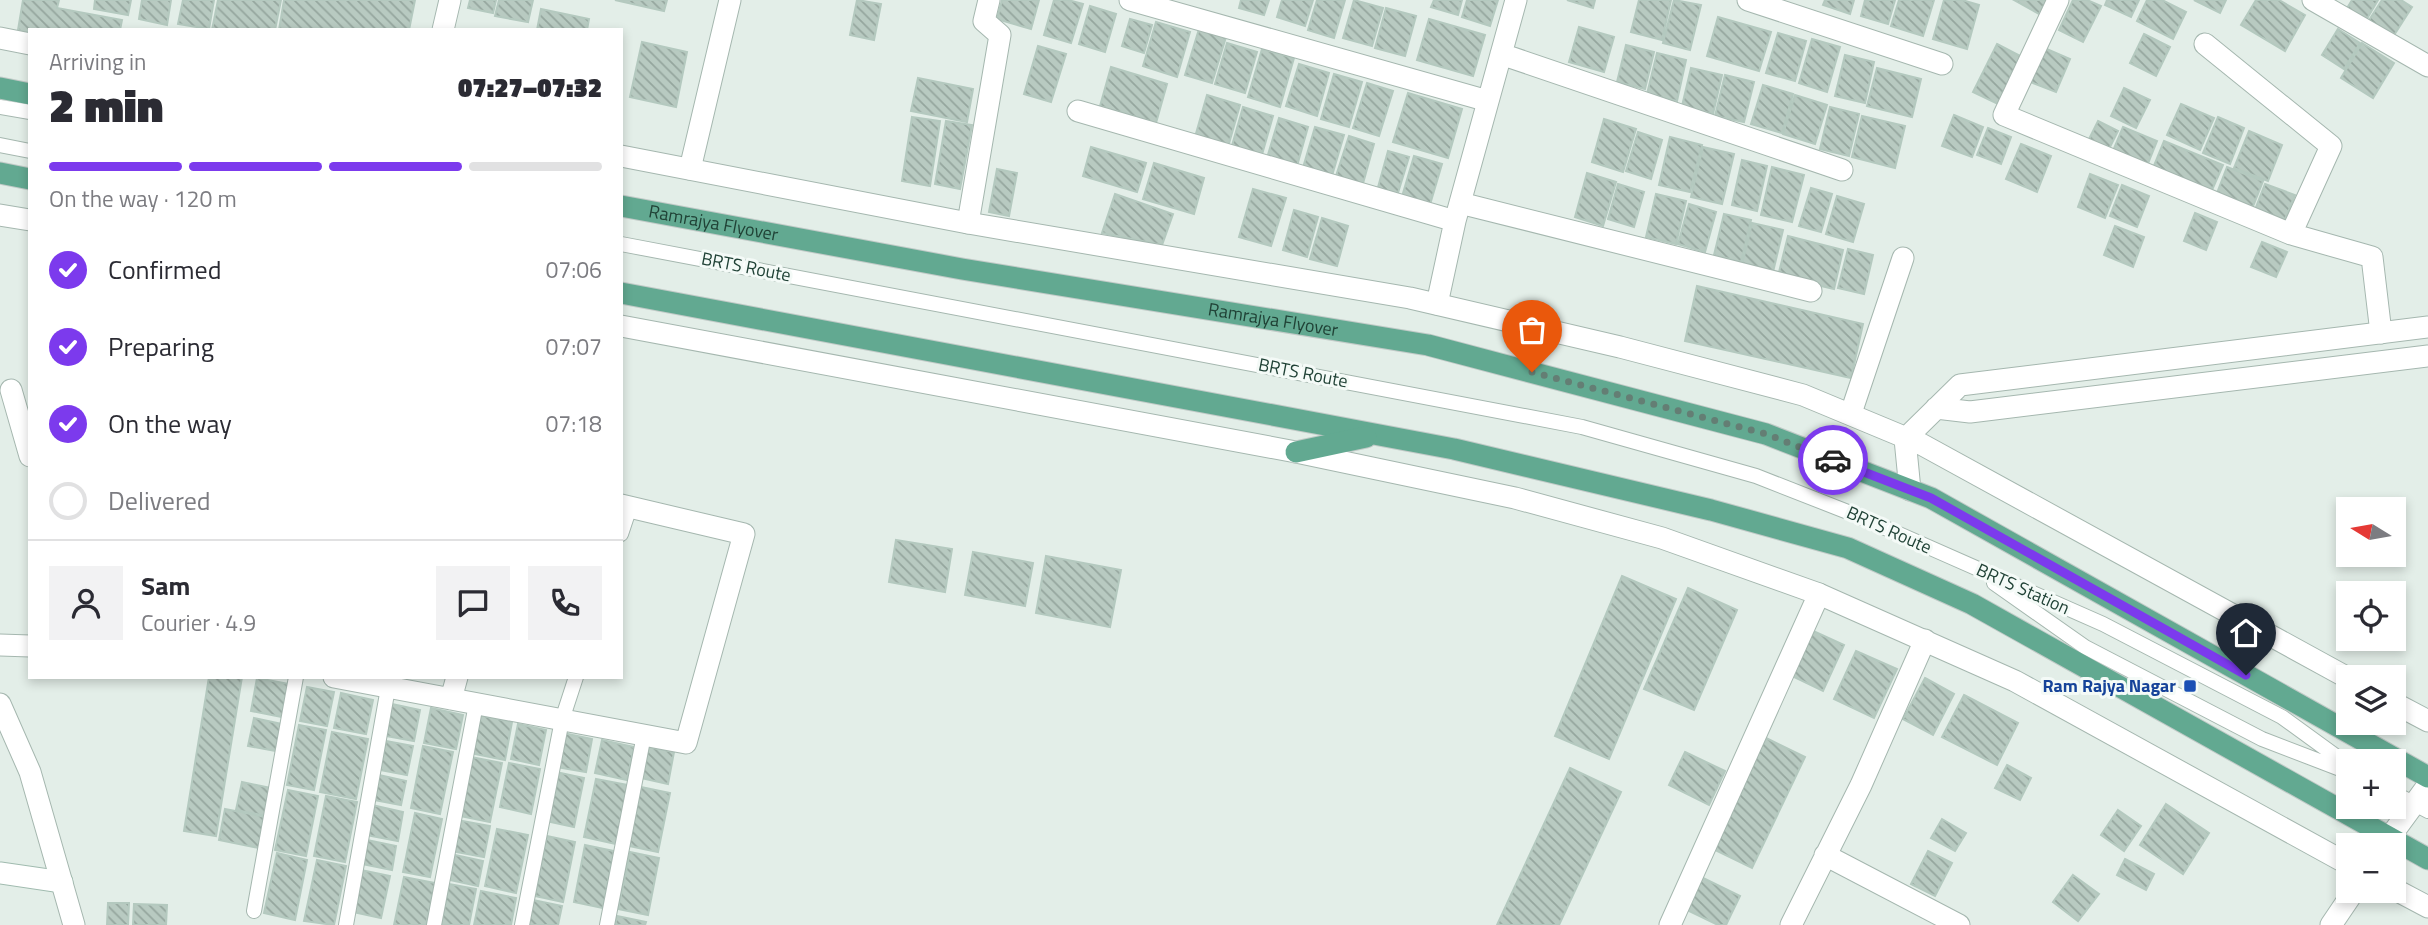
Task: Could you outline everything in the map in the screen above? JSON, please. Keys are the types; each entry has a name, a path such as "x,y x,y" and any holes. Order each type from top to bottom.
{"main road":[{"path":"0,88 28,94"},
{"path":"0,173 28,179"},
{"name":"Ramrajya Flyover","path":"623,206 962,269 1428,345 1766,434 1931,498 2428,777"},
{"path":"623,293 1454,449 1698,506 1848,548 1972,604 2371,833"},
{"path":"1296,453 1375,435"},
{"path":"2406,850 2428,859"}],"street":[{"path":"443,28 450,0"},
{"path":"690,169 730,0"},
{"path":"968,223 1000,35 984,21 989,0"},
{"path":"1130,0 1488,101"},
{"path":"1437,304 1458,212 1516,0"},
{"path":"1748,0 1941,64"},
{"path":"2057,0 2004,115 2291,234 2372,257 2381,333"},
{"path":"2313,0 2428,66"},
{"path":"0,38 28,44"},
{"path":"2205,44 2332,146 2291,234"},
{"path":"1501,54 1842,170"},
{"path":"1077,111 1458,212 1811,291"},
{"path":"623,156 968,223 1437,304 1633,350 1803,395 1921,444 2336,671"},
{"path":"0,215 28,220"},
{"path":"1848,412 1903,258"},
{"path":"623,326 1296,453 1516,498 1650,534 1819,594 2015,681 2336,857"},
{"path":"1905,439 1960,385 2428,327"},
{"path":"1936,408 1970,412 2428,356"},
{"path":"14,390 28,448"},
{"path":"1905,439 1910,490"},
{"path":"344,679 686,743 744,534 625,506"},
{"path":"1670,925 1819,594"},
{"path":"1791,925 1861,785 1925,640"},
{"path":"0,645 28,646"},
{"path":"450,699 456,679"},
{"path":"2406,709 2428,721"},
{"path":"2,714 30,772 74,925"},
{"path":"2396,833 2421,807 2428,785"},
{"path":"1825,855 1959,925"},
{"path":"0,873 62,881"},
{"path":"2406,895 2428,907"},
{"path":"2331,925 2346,903"}],"lane":[{"path":"0,107 28,112"},
{"path":"0,145 28,151"},
{"name":"BRTS Route","path":"623,244 1582,427 1756,476 1858,516 1967,564"},
{"name":"BRTS Station","path":"1967,564 2103,624 2270,711 2336,757"},
{"name":"BRTS Station","path":"1967,564 2085,647 2262,739 2336,767"},
{"path":"254,911 296,679"},
{"path":"522,925 562,720 575,679"},
{"path":"346,925 388,688"},
{"path":"434,925 476,704"},
{"path":"607,925 644,735"}],"building":[{"path":"23,0 59,0 57,8 122,20 120,28 28,28 28,32 18,30"},
{"path":"95,0 131,0 128,15 94,9"},
{"path":"142,0 171,0 167,25 139,19"},
{"path":"183,0 214,0 209,28 178,24"},
{"path":"218,0 281,0 275,28 212,28"},
{"path":"284,0 415,0 409,28 279,28"},
{"path":"470,0 496,0 493,13 468,8"},
{"path":"499,0 533,0 528,22 495,16"},
{"path":"615,0 667,0 664,11"},
{"path":"857,0 881,4 874,40 850,35"},
{"path":"1002,0 1039,0 1031,29 997,19"},
{"path":"1054,0 1083,4 1071,43 1044,35"},
{"path":"1241,0 1269,0 1264,15 1239,8"},
{"path":"1282,0 1313,0 1305,26 1277,17"},
{"path":"1317,0 1345,0 1334,38 1308,30"},
{"path":"1354,0 1383,8 1372,46 1343,38"},
{"path":"1434,0 1462,0 1458,15 1431,7"},
{"path":"1467,0 1498,0 1490,26 1462,17"},
{"path":"1567,0 1595,0 1593,8"},
{"path":"1639,0 1671,0 1662,40 1631,32"},
{"path":"1674,0 1701,5 1690,50 1663,43"},
{"path":"1825,0 1854,0 1850,14 1823,5"},
{"path":"1865,0 1895,0 1888,24 1861,16"},
{"path":"1899,0 1934,0 1923,36 1891,26"},
{"path":"1944,0 1962,0 1979,5 1967,49 1933,39"},
{"path":"2014,0 2047,0 2039,14"},
{"path":"2073,0 2087,0 2101,6 2083,42 2059,30"},
{"path":"2107,0 2139,0 2131,17 2105,5"},
{"path":"2147,0 2162,0 2186,12 2173,39 2137,21"},
{"path":"2194,0 2226,0 2220,13"},
{"path":"2256,0 2279,0 2305,15 2285,51 2241,25"},
{"path":"2352,0 2378,0 2365,22 2346,10"},
{"path":"2382,0 2401,0 2412,7 2391,40 2366,25"},
{"path":"1090,6 1116,14 1105,52 1079,44"},
{"path":"1386,8 1416,16 1405,56 1375,48"},
{"path":"541,9 589,19 587,28 537,28"},
{"path":"1718,17 1771,32 1759,71 1707,56"},
{"path":"1130,19 1152,25 1144,53 1122,46"},
{"path":"1429,19 1485,35 1473,76 1417,60"},
{"path":"1156,22 1190,32 1177,77 1143,66"},
{"path":"1579,27 1614,37 1604,72 1569,62"},
{"path":"1199,29 1226,37 1212,83 1185,75"},
{"path":"2338,29 2360,43 2344,69 2322,55"},
{"path":"1778,33 1806,41 1795,81 1766,73"},
{"path":"2144,34 2170,47 2156,76 2130,63"},
{"path":"1812,39 1840,47 1827,92 1799,83"},
{"path":"642,42 687,52 676,107 630,97"},
{"path":"1227,43 1257,52 1245,93 1215,84"},
{"path":"2362,43 2394,63 2373,98 2341,78"},
{"path":"1997,44 2024,58 2000,105 1973,92"},
{"path":"1626,45 1654,52 1645,89 1617,82"},
{"path":"1038,46 1066,54 1051,102 1024,94"},
{"path":"2042,47 2070,59 2056,92 2028,81"},
{"path":"1262,49 1294,58 1280,107 1248,97"},
{"path":"1657,53 1686,60 1677,101 1647,94"},
{"path":"1845,55 1874,62 1865,103 1835,96"},
{"path":"1299,64 1329,73 1317,116 1286,106"},
{"path":"1111,67 1167,84 1156,123 1100,106"},
{"path":"1691,68 1722,75 1713,114 1682,106"},
{"path":"1877,68 1921,79 1912,117 1867,106"},
{"path":"1334,74 1362,82 1349,127 1321,119"},
{"path":"1725,75 1754,82 1744,122 1715,116"},
{"path":"918,78 973,89 967,122 911,111"},
{"path":"1367,83 1393,91 1379,136 1353,128"},
{"path":"1763,85 1793,94 1782,133 1751,124"},
{"path":"2124,88 2150,100 2136,128 2111,116"},
{"path":"1408,93 1462,109 1448,158 1393,142"},
{"path":"1207,95 1240,105 1228,147 1195,137"},
{"path":"1795,95 1827,105 1815,144 1783,134"},
{"path":"2181,104 2214,118 2200,150 2167,135"},
{"path":"1243,107 1273,116 1261,158 1231,149"},
{"path":"1830,107 1859,114 1849,156 1820,149"},
{"path":"1954,115 1983,127 1972,157 1942,146"},
{"path":"1862,116 1905,126 1895,168 1852,157"},
{"path":"912,117 940,121 930,186 902,181"},
{"path":"2218,117 2244,128 2230,164 2203,153"},
{"path":"1279,118 1308,127 1297,166 1267,158"},
{"path":"1604,119 1636,129 1623,172 1592,162"},
{"path":"946,121 972,125 960,189 935,184"},
{"path":"2098,121 2118,131 2106,155 2086,145"},
{"path":"1315,127 1344,135 1331,179 1302,171"},
{"path":"2123,127 2157,141 2145,171 2110,158"},
{"path":"1988,128 2011,137 2001,164 1977,155"},
{"path":"2249,131 2282,145 2268,181 2234,168"},
{"path":"1638,132 1662,140 1651,179 1626,171"},
{"path":"1349,136 1374,144 1362,187 1335,179"},
{"path":"1670,137 1702,145 1690,192 1659,185"},
{"path":"2164,141 2223,165 2209,197 2151,173"},
{"path":"2021,144 2051,156 2037,192 2006,179"},
{"path":"1091,147 1146,163 1137,192 1083,176"},
{"path":"1703,147 1734,154 1722,204 1691,197"},
{"path":"1388,151 1409,157 1397,196 1377,191"},
{"path":"1414,156 1442,164 1429,208 1401,200"},
{"path":"1742,160 1767,166 1757,211 1732,205"},
{"path":"1154,163 1204,178 1194,214 1143,199"},
{"path":"1772,167 1804,175 1792,222 1761,215"},
{"path":"2227,167 2263,181 2250,214 2214,201"},
{"path":"997,169 1017,173 1009,216 989,212"},
{"path":"1587,173 1616,182 1603,226 1575,217"},
{"path":"2090,174 2118,185 2105,218 2078,207"},
{"path":"1618,184 1644,192 1634,227 1608,219"},
{"path":"2265,184 2295,195 2282,227 2253,215"},
{"path":"2122,185 2149,196 2137,227 2110,216"},
{"path":"1811,188 1832,194 1821,232 1799,226"},
{"path":"1253,189 1286,198 1271,246 1239,237"},
{"path":"1115,194 1173,214 1162,245 1102,233"},
{"path":"1656,194 1686,201 1676,244 1646,237"},
{"path":"1837,196 1864,204 1853,242 1826,234"},
{"path":"1689,204 1716,212 1705,252 1678,244"},
{"path":"1294,210 1318,217 1307,257 1283,250"},
{"path":"2195,213 2217,222 2206,250 2184,241"},
{"path":"1724,214 1751,220 1741,262 1714,255"},
{"path":"1322,218 1348,226 1337,266 1310,259"},
{"path":"1752,223 1783,230 1773,272 1742,265"},
{"path":"2115,226 2144,237 2133,267 2104,255"},
{"path":"1788,236 1843,250 1834,289 1778,276"},
{"path":"2262,242 2287,252 2276,277 2251,267"},
{"path":"1848,249 1873,255 1864,294 1838,288"},
{"path":"1697,286 1863,324 1851,378 1685,341"},
{"path":"896,540 952,549 945,592 889,582"},
{"path":"973,552 1033,563 1025,606 965,595"},
{"path":"1046,556 1121,570 1110,627 1036,613"},
{"path":"1622,576 1676,599 1609,759 1555,736"},
{"path":"1688,588 1737,610 1694,710 1644,689"},
{"path":"1811,630 1844,645 1823,691 1790,675"},
{"path":"1856,651 1897,669 1874,718 1834,699"},
{"path":"1925,678 1954,694 1933,735 1903,719"},
{"path":"209,679 242,679 216,836 184,831"},
{"path":"257,679 289,684 282,717 251,711"},
{"path":"307,687 334,692 327,726 300,721"},
{"path":"341,693 373,700 366,734 334,728"},
{"path":"1964,695 2018,723 1997,765 1942,737"},
{"path":"392,704 420,710 414,741 386,736"},
{"path":"431,708 463,715 456,749 424,743"},
{"path":"478,715 512,722 505,760 470,753"},
{"path":"254,718 282,724 276,751 248,746"},
{"path":"518,724 546,730 539,765 511,759"},
{"path":"299,725 326,730 314,790 287,785"},
{"path":"332,732 368,739 356,799 320,792"},
{"path":"563,733 592,739 586,772 556,767"},
{"path":"1762,736 1805,757 1752,868 1709,847"},
{"path":"602,740 634,747 627,780 595,773"},
{"path":"386,741 413,746 407,775 380,770"},
{"path":"423,746 453,752 440,814 411,808"},
{"path":"648,747 674,752 668,784 641,778"},
{"path":"1685,752 1725,771 1709,805 1669,785"},
{"path":"471,757 502,763 490,822 460,816"},
{"path":"509,763 540,769 531,814 500,807"},
{"path":"2007,765 2031,778 2020,800 1995,788"},
{"path":"1570,768 1621,792 1559,925 1497,925"},
{"path":"556,772 584,778 574,827 546,821"},
{"path":"379,775 406,781 401,805 374,800"},
{"path":"596,779 628,785 616,844 584,837"},
{"path":"242,782 271,788 266,816 236,810"},
{"path":"641,787 670,793 658,852 629,846"},
{"path":"288,790 318,796 306,856 275,850"},
{"path":"326,796 357,802 345,862 314,856"},
{"path":"2166,804 2209,833 2183,874 2140,845"},
{"path":"372,805 403,812 398,841 366,835"},
{"path":"225,809 266,817 259,848 219,840"},
{"path":"2118,810 2141,826 2124,851 2101,835"},
{"path":"415,813 442,819 430,877 403,872"},
{"path":"1942,819 1966,833 1955,851 1931,838"},
{"path":"457,820 490,826 484,857 451,851"},
{"path":"497,829 528,835 516,893 485,886"},
{"path":"547,836 575,842 563,902 535,896"},
{"path":"367,840 396,846 392,870 362,864"},
{"path":"585,845 614,851 603,908 574,902"},
{"path":"1928,851 1952,863 1935,896 1911,884"},
{"path":"630,852 659,858 648,915 618,909"},
{"path":"277,853 307,860 295,920 264,913"},
{"path":"455,855 483,861 478,886 450,880"},
{"path":"2125,859 2154,874 2146,890 2117,875"},
{"path":"317,860 346,866 334,925 304,921"},
{"path":"361,870 390,876 381,918 353,912"},
{"path":"2073,875 2099,894 2078,921 2053,902"},
{"path":"404,877 435,883 426,925 394,925"},
{"path":"1701,877 1740,896 1726,925 1718,925 1685,909"},
{"path":"449,884 476,889 469,925 441,925"},
{"path":"481,891 516,898 511,925 474,925"},
{"path":"533,900 562,906 558,925 528,925"},
{"path":"108,903 129,903 128,925 107,925"},
{"path":"134,904 167,905 166,925 133,925"},
{"path":"617,916 646,922 645,925 615,925"}],"way so far":[{"path":"1532,372 1766,434 1833,460"}],"place":[{"name":"Ram Rajya Nagar","path":"2190,686"}],"route":[{"path":"1833,460 1931,498 2246,675"}]}
